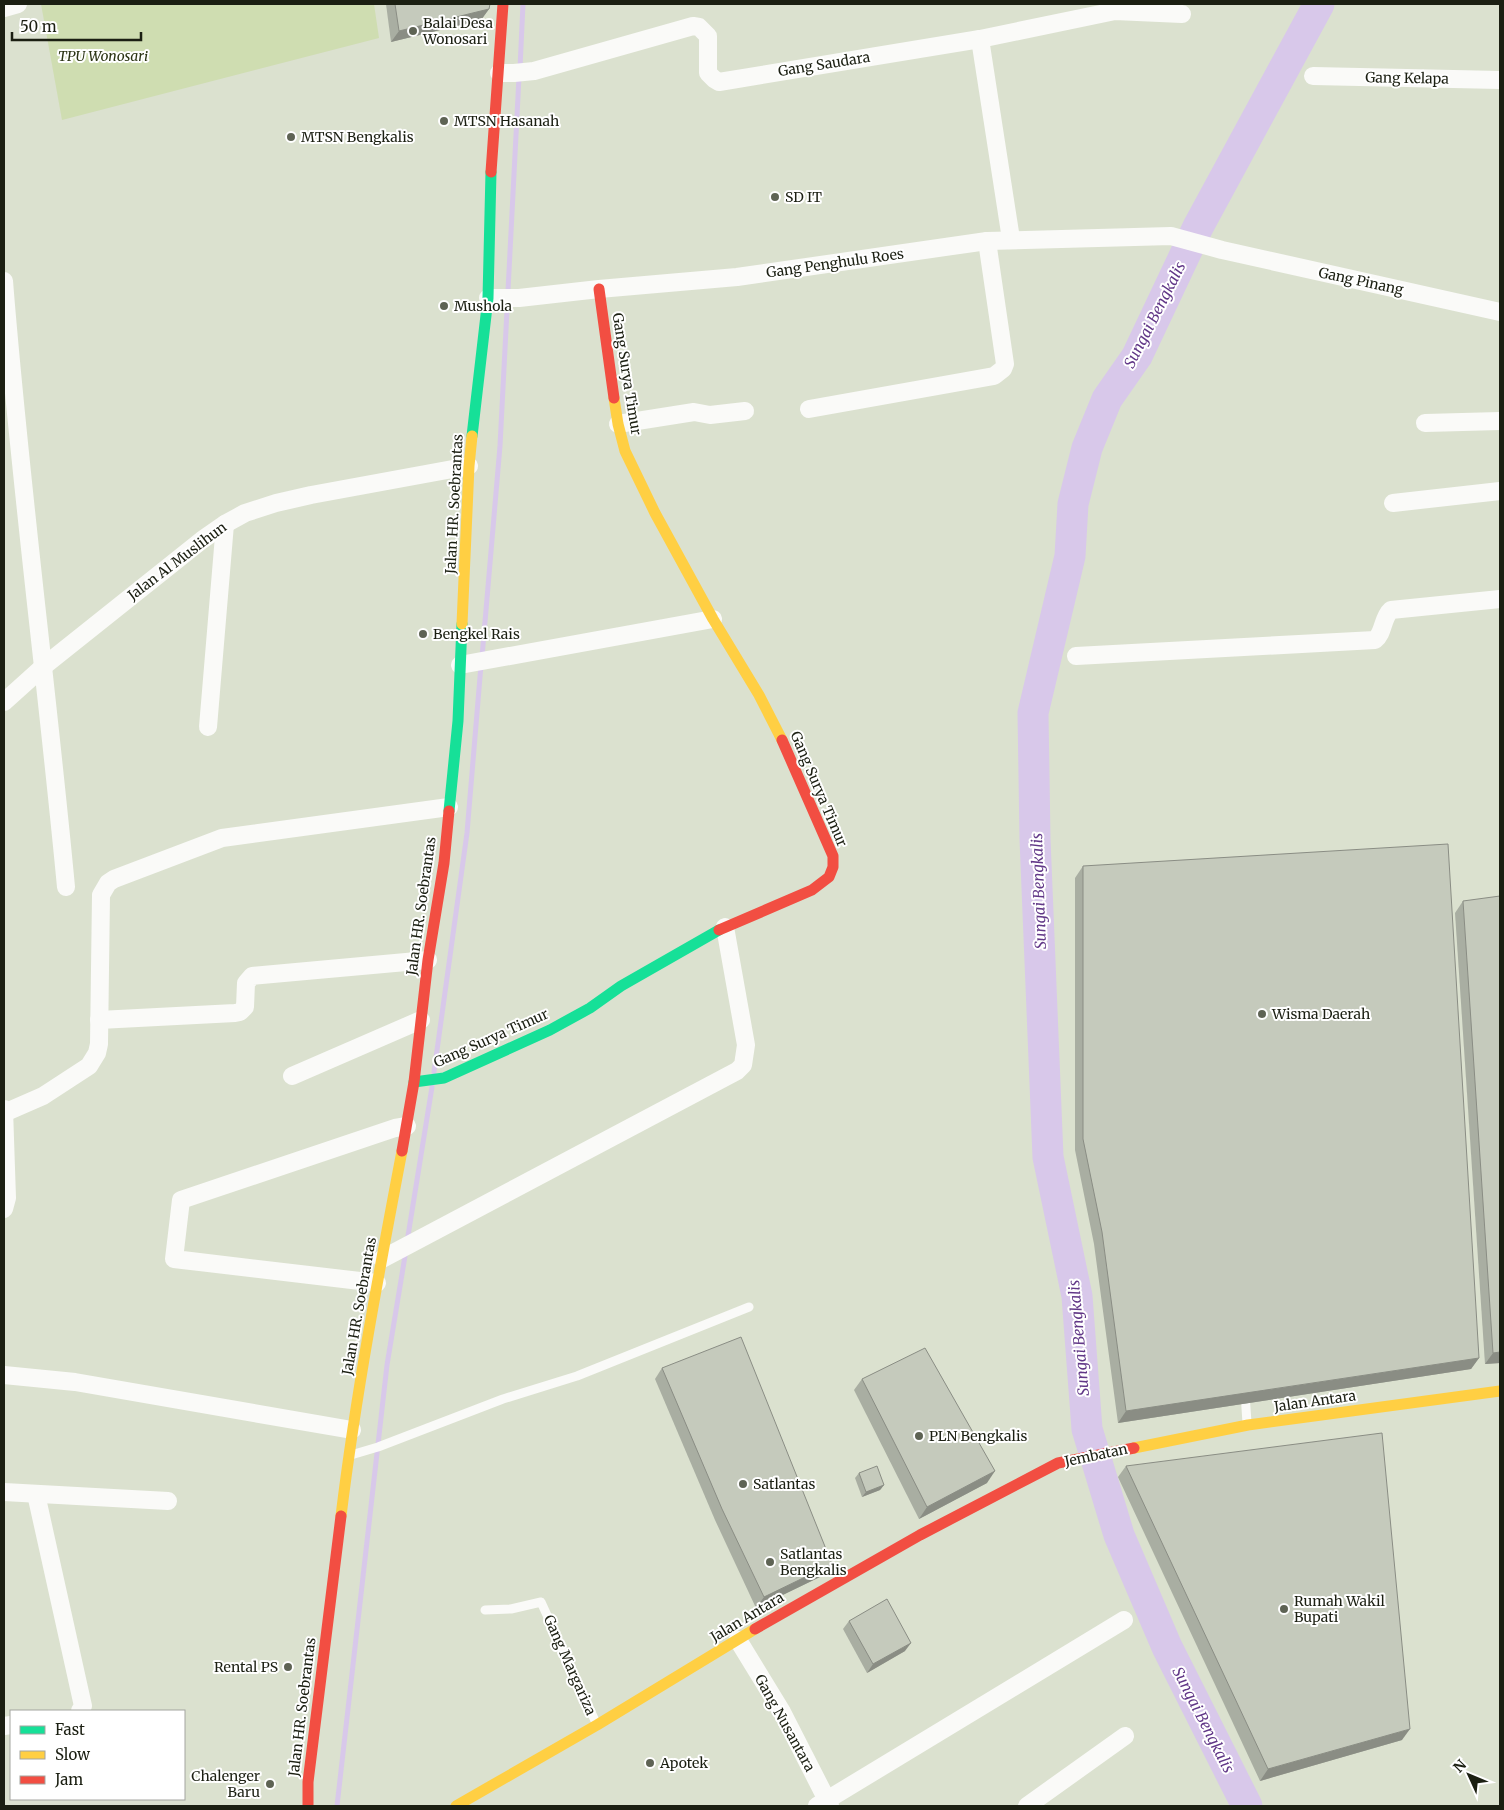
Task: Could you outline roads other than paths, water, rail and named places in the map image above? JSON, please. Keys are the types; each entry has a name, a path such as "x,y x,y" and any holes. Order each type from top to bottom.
{"street":[{"path":"4,8 18,4"},
{"name":"Jalan HR. Soebrantas","path":"308,1806 308,1782 353,1454 352,1430 377,1283 407,1126 419,1082 421,1020 428,960 444,862 458,721 469,466 494,299 491,176 507,73 503,4"},
{"path":"1011,240 980,38 1114,8 1182,14"},
{"name":"Gang Saudara","path":"507,73 534,70 693,26 699,28 708,36 708,73 719,82 980,38"},
{"name":"Gang Kelapa","path":"1313,76 1500,80"},
{"name":"Gang Penghulu Roes","path":"494,299 737,277 987,241 1171,236 1222,250"},
{"path":"809,409 994,376 999,373 1005,364 987,241"},
{"name":"Gang Pinang","path":"1222,250 1500,312"},
{"path":"4,281 10,361 44,666 66,888"},
{"name":"Gang Surya Timur","path":"419,1082 444,1078 550,1030 590,1008 621,986 725,927 812,890 829,877 833,867 833,856 786,747 759,695 712,619 625,451 618,424 599,289"},
{"path":"618,424 694,412 713,415 745,411"},
{"path":"1425,423 1500,421"},
{"name":"Jalan Al Muslihun","path":"4,702 44,666 225,524 276,502 469,466"},
{"path":"1393,503 1500,491"},
{"path":"208,727 225,524"},
{"path":"1076,656 1375,640 1378,638 1387,614 1391,610 1500,599"},
{"path":"460,666 712,619"},
{"path":"4,1114 43,1096 89,1066 97,1052 99,1044 101,895 108,883 114,879 222,838 449,807"},
{"path":"382,1259 737,1071 744,1065 746,1045 725,927"},
{"path":"99,1020 235,1013 240,1012 245,1007 246,983 252,976 428,960"},
{"path":"292,1076 421,1020"},
{"path":"4,1109 7,1198 4,1209"},
{"path":"377,1283 174,1259 181,1200 395,1128 407,1126"},
{"path":"4,1375 75,1382 352,1430"},
{"name":"Jalan Antara","path":"1134,1447 1248,1425 1500,1391"},
{"name":"Jembatan","path":"1058,1463 1134,1447"},
{"name":"Jalan Antara","path":"456,1806 597,1725 768,1621 920,1535 1058,1463"},
{"path":"4,1492 168,1501"},
{"path":"36,1494 83,1706 81,1710"},
{"path":"825,1804 1124,1620"},
{"name":"Gang Nusantara","path":"738,1640 782,1712 825,1804"},
{"path":"1027,1806 1125,1736"}],"lane":[{"path":"353,1454 378,1447 503,1399 577,1376 749,1307"},
{"path":"1244,1387 1248,1425"},
{"name":"Gang Margariza","path":"485,1610 511,1609 541,1602 597,1725"}],"waterway":[{"path":"520,68 523,4"},
{"name":"Sungai Bengkalis","path":"1247,1806 1167,1647 1119,1535 1087,1429 1077,1296 1048,1157 1035,839 1033,713 1070,556 1073,504 1087,448 1107,399 1137,356 1198,227 1319,4"},
{"path":"482,657 500,446 519,77"},
{"path":"434,1072 467,833 481,665"},
{"path":"407,1242 432,1087"},
{"path":"337,1806 387,1365 406,1250"}],"place":[{"name":"Balai Desa Wonosari","path":"413,31"},
{"name":"MTSN Hasanah","path":"444,121"},
{"name":"MTSN Bengkalis","path":"291,137"},
{"name":"SD IT","path":"775,197"},
{"name":"Mushola","path":"444,306"},
{"name":"Bengkel Rais","path":"423,634"},
{"name":"Wisma Daerah","path":"1262,1014"},
{"name":"PLN Bengkalis","path":"919,1436"},
{"name":"Satlantas","path":"743,1484"},
{"name":"Satlantas Bengkalis","path":"770,1562"},
{"name":"Rumah Wakil Bupati","path":"1284,1609"},
{"name":"Rental PS","path":"288,1667"},
{"name":"Apotek","path":"650,1763"},
{"name":"Chalenger Baru","path":"270,1784"}],"park label":[{"name":"TPU Wonosari","path":"103,56"}]}
